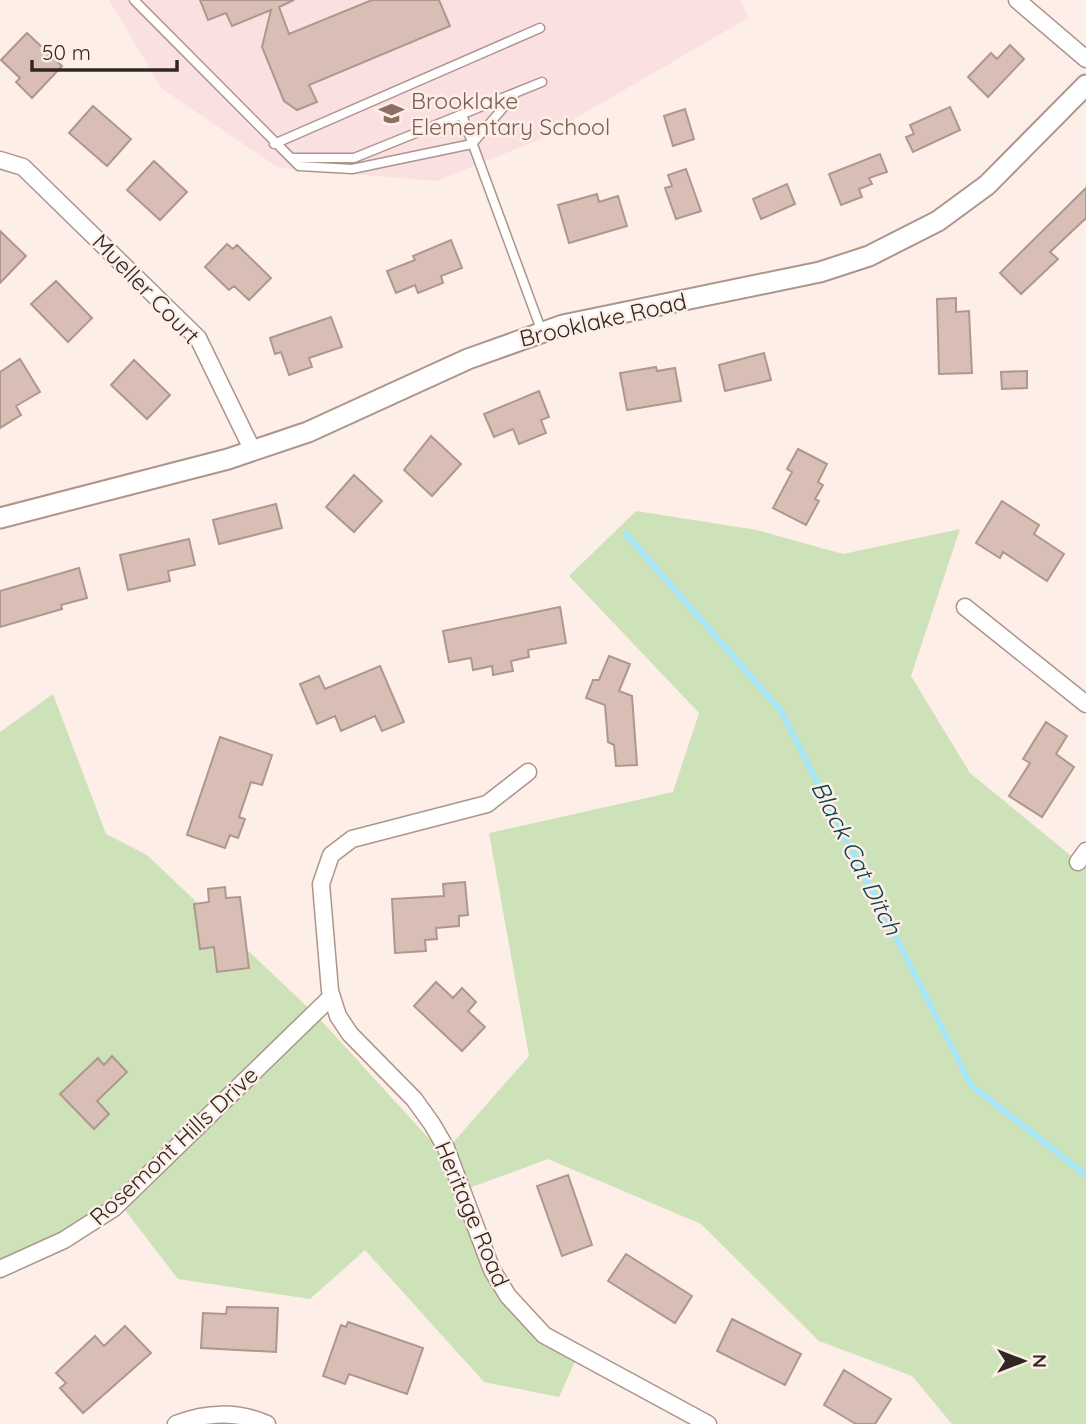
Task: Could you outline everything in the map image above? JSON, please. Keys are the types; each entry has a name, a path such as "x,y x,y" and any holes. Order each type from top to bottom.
{"street":[{"path":"1017,0 1086,59"},
{"name":"Brooklake Road","path":"0,518 253,451 317,428 468,359 542,332 820,272 895,245 938,221 987,185 1086,85"},
{"name":"Mueller Court","path":"0,160 23,167 198,338 253,451"},
{"path":"965,607 1086,704"},
{"name":"Heritage Road","path":"528,772 488,804 352,839 331,855 321,884 331,997 338,1016 350,1034 414,1099 432,1124 446,1149 492,1270 524,1317 544,1335 708,1424"},
{"name":"Rosemont Hills Drive","path":"0,1269 64,1240 114,1208 331,997"},
{"path":"176,1424 216,1414 238,1415 267,1424"}],"lane":[{"path":"134,0 274,144 299,166 352,169 472,144 514,94"},
{"path":"274,144 540,28"},
{"path":"293,158 354,158 542,82"},
{"path":"462,115 542,332"}],"shaded area":[{"name":"Brooklake Elementary School","path":"109,0 740,0 748,18 538,140 437,181 279,168 162,89"}],"green space":[{"path":"636,511 757,530 843,554 960,529 911,676 970,773 1086,868 1086,1424 952,1424 912,1376 819,1341 701,1224 548,1159 461,1191 511,1304 577,1357 559,1397 484,1382 365,1250 310,1299 178,1279 121,1205 0,1268 0,732 53,694 106,834 147,855 318,1017 443,1154 529,1056 489,833 673,792 699,713 569,576"}],"building":[{"path":"200,0 294,0 279,7 289,34 372,0 439,0 450,26 309,85 317,102 297,110 284,101 262,47 271,10 232,26 226,13 208,20"},
{"path":"27,33 62,66 32,98 16,82 20,78 1,60"},
{"path":"1010,45 1024,59 988,97 968,77 991,53 997,59"},
{"path":"93,106 131,139 107,166 69,133"},
{"path":"950,107 960,130 913,152 906,137 914,134 910,125"},
{"path":"685,109 694,139 673,146 664,116"},
{"path":"880,154 887,172 869,178 872,184 859,189 862,197 841,205 829,174"},
{"path":"154,161 187,192 160,220 127,190"},
{"path":"686,169 701,211 676,219 665,188 672,186 668,175"},
{"path":"787,184 795,204 761,219 753,199"},
{"path":"1086,188 1086,218 1050,252 1058,259 1021,294 1000,273"},
{"path":"597,194 599,202 618,196 627,226 569,243 558,205"},
{"path":"0,231 26,256 0,283"},
{"path":"451,240 462,268 441,276 443,283 418,293 415,285 396,293 387,271 415,260 413,256"},
{"path":"227,244 233,249 237,245 271,278 249,300 234,286 229,290 205,267"},
{"path":"56,281 92,318 68,342 31,304"},
{"path":"956,298 956,312 969,311 972,373 939,374 937,299"},
{"path":"331,317 342,347 309,358 312,367 289,375 281,352 275,354 270,338"},
{"path":"764,353 771,380 725,391 719,365"},
{"path":"20,359 40,392 16,406 21,415 0,428 0,372"},
{"path":"134,360 170,395 147,419 111,385"},
{"path":"656,367 657,371 675,368 681,401 627,410 620,373"},
{"path":"1027,371 1027,388 1002,389 1001,372"},
{"path":"539,391 549,417 541,420 546,433 519,444 513,429 494,437 484,414"},
{"path":"431,436 461,464 432,496 404,470"},
{"path":"798,449 827,464 818,482 823,485 815,499 819,501 806,525 773,508 792,472 787,469"},
{"path":"354,475 382,501 354,532 326,507"},
{"path":"1002,501 1039,525 1034,534 1064,554 1047,581 1003,552 1000,558 976,543"},
{"path":"276,504 282,528 219,544 213,520"},
{"path":"189,539 195,565 168,571 170,581 128,590 120,555"},
{"path":"79,568 87,598 61,605 62,609 0,627 0,591"},
{"path":"560,607 566,643 528,650 529,657 511,661 513,671 493,675 492,666 473,670 471,658 449,662 443,631"},
{"path":"609,656 630,664 619,691 632,696 637,765 616,766 614,745 608,742 605,705 586,698 593,680 599,680"},
{"path":"380,666 404,722 382,731 375,716 341,731 335,716 317,724 300,684 319,676 325,689"},
{"path":"1046,722 1067,736 1056,754 1074,767 1042,817 1009,796 1030,763 1023,759"},
{"path":"220,737 272,755 262,785 251,782 239,817 245,819 238,838 230,835 225,848 187,835"},
{"path":"465,882 468,915 459,916 459,926 436,928 437,939 425,940 426,951 395,953 392,899 444,896 443,884"},
{"path":"225,887 226,898 240,897 249,968 217,972 214,947 200,949 194,904 209,902 208,889"},
{"path":"436,982 453,998 462,988 476,1002 468,1011 485,1027 462,1051 414,1006"},
{"path":"112,1056 127,1072 97,1101 109,1114 94,1129 60,1094 98,1058 104,1065"},
{"path":"568,1175 592,1245 562,1256 537,1186"},
{"path":"626,1254 692,1296 675,1323 608,1281"},
{"path":"227,1307 278,1308 276,1352 201,1348 203,1313 226,1314"},
{"path":"732,1319 801,1354 785,1385 717,1351"},
{"path":"348,1322 423,1348 407,1394 349,1374 345,1384 323,1376 341,1325 346,1327"},
{"path":"125,1326 151,1353 83,1413 60,1388 66,1383 56,1373 95,1336 104,1346"},
{"path":"844,1370 891,1399 875,1424 856,1424 824,1405"}],"waterway":[{"name":"Black Cat Ditch","path":"626,534 781,711 971,1085 1086,1175"}],"place":[{"name":"Brooklake Elementary School","path":"391,114"}]}
